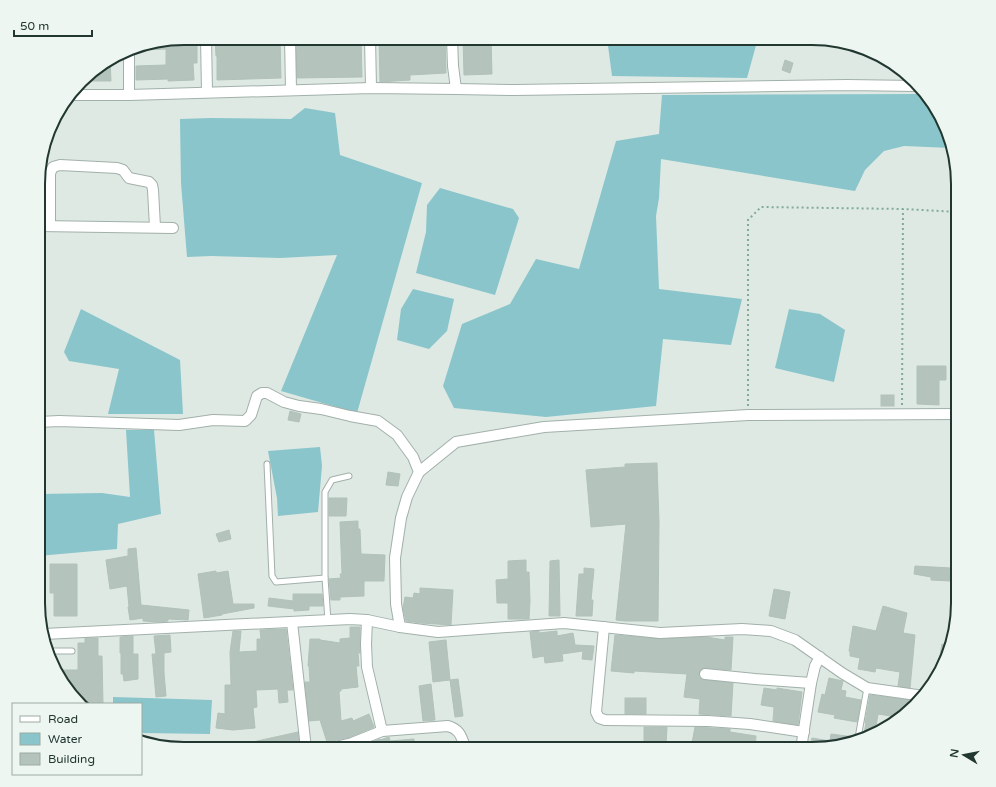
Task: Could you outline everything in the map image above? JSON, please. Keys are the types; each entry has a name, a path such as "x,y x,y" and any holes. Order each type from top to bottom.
{"street":[{"path":"206,45 207,92"},
{"path":"290,45 291,90"},
{"path":"370,45 371,88"},
{"path":"452,45 452,66 456,89"},
{"path":"129,57 129,95"},
{"path":"78,95 129,95 371,88 515,90 847,84 910,86"},
{"path":"45,217 50,173 53,167 60,165 117,168 123,170 130,178 149,182 152,185 155,227"},
{"path":"45,226 172,228"},
{"path":"45,422 178,425 213,420 246,421 251,415 257,396 262,393 267,393 284,402 299,406 378,421 397,435 413,457 419,472"},
{"path":"400,627 396,604 395,558 400,518 407,497 419,472 456,442 544,427 748,415 951,414"},
{"path":"49,634 350,620 367,620 400,627 438,632 564,623 660,633 742,629 771,631 795,640 842,673 867,688 916,695"},
{"path":"367,620 367,667 382,731"},
{"path":"292,622 305,742"},
{"path":"604,627 596,712 599,718 605,720 697,721 750,724 804,732"},
{"path":"803,742 811,683 815,666 820,657"},
{"path":"705,674 811,683"},
{"path":"354,742 382,731 448,726 456,729 463,742"}],"lane":[{"path":"267,464 272,576 276,582 325,578"},
{"path":"328,621 325,578 325,492 332,480 349,476"},
{"path":"54,651 72,651"},
{"path":"859,733 867,688"}],"path":[{"path":"748,415 748,220 761,207 903,209 951,212"},
{"path":"902,414 903,209"}],"water":[{"path":"608,45 756,45 747,78 612,76"},
{"path":"918,94 928,107 937,123 946,148 904,146 884,151 865,170 855,191 661,159 659,198 656,216 659,289 742,299 731,345 663,339 656,406 546,417 454,408 443,386 462,324 510,304 536,259 579,269 616,141 659,134 662,95"},
{"path":"305,108 335,113 340,155 422,183 357,413 281,391 337,255 280,258 211,256 187,257 181,183 180,119 291,119"},
{"path":"440,188 513,209 519,218 495,295 416,273 426,232 427,205"},
{"path":"413,289 454,299 447,331 429,349 397,340 401,309"},
{"path":"81,309 180,360 183,414 108,414 119,369 69,361 64,352"},
{"path":"789,309 820,314 845,330 834,382 775,368"},
{"path":"126,430 154,430 161,514 118,524 117,549 45,555 45,494 102,493 130,497"},
{"path":"320,447 322,466 318,512 278,516 277,498 268,451"},
{"path":"113,697 212,700 210,734 142,733 142,703 113,703"}],"building":[{"path":"175,45 197,45 197,63 193,63 194,80 136,80 136,66 166,65 166,49 150,50"},
{"path":"215,45 280,45 281,78 217,80"},
{"path":"296,45 361,45 362,77 297,78"},
{"path":"379,45 445,45 446,73 410,75 410,80 380,82"},
{"path":"463,45 491,45 492,74 464,75"},
{"path":"785,60 793,63 790,73 782,70"},
{"path":"110,66 111,81 91,81"},
{"path":"917,366 946,366 946,380 939,380 939,405 917,404"},
{"path":"881,395 894,395 894,406 881,406"},
{"path":"290,411 301,414 299,422 288,420"},
{"path":"657,463 659,522 658,621 616,620 626,524 591,527 586,470 625,467 625,464"},
{"path":"388,472 400,474 398,486 386,485"},
{"path":"329,498 347,498 346,516 329,516"},
{"path":"358,521 358,529 360,529 361,554 385,555 384,581 364,581 364,596 340,597 340,600 331,600 329,579 341,578 340,574 342,574 340,522"},
{"path":"229,530 231,539 219,542 216,534"},
{"path":"136,548 141,605 189,610 188,620 168,619 168,621 158,622 143,621 143,618 130,620 127,586 110,589 106,560 128,556 128,549"},
{"path":"526,560 526,572 529,572 529,619 508,619 508,603 497,603 496,580 508,579 508,561"},
{"path":"559,560 560,616 549,616 550,561"},
{"path":"50,564 77,564 77,616 54,616 54,593 50,593"},
{"path":"915,566 951,568 950,581 931,580 931,577 914,574"},
{"path":"584,568 594,569 591,600 593,600 592,616 576,616 579,574 584,574"},
{"path":"216,571 216,573 228,571 233,604 254,604 254,608 204,618 198,574"},
{"path":"420,588 453,590 451,625 406,621 403,608 405,597 413,598 414,593 420,594"},
{"path":"774,589 790,592 785,619 769,616"},
{"path":"293,594 322,594 323,606 309,606 309,610 294,611 294,609 268,606 269,598 293,601"},
{"path":"883,606 907,613 903,633 915,635 910,688 898,686 900,672 876,668 875,672 858,669 860,658 850,656 849,651 853,626 876,631"},
{"path":"350,627 360,627 360,653 358,653 359,666 356,666 358,687 341,689 341,691 339,691 341,721 352,718 353,721 369,714 374,727 350,737 327,742 320,720 309,721 305,682 310,682 308,666 310,639 320,639 340,643 340,639 350,638"},
{"path":"286,629 293,690 287,690 288,702 279,703 278,689 256,690 257,707 253,708 255,728 233,730 216,728 218,713 225,714 225,685 231,685 230,652 233,631 241,631 239,652 257,651 257,639 261,639 260,630"},
{"path":"539,631 539,633 557,631 557,636 573,633 575,645 594,646 592,660 582,659 583,651 562,654 563,661 545,663 544,656 533,658 530,632"},
{"path":"170,635 171,652 164,653 166,696 156,697 152,654 156,654 154,636"},
{"path":"615,635 660,639 706,637 725,640 725,637 733,637 731,670 705,668 700,670 699,674 699,677 704,680 733,683 731,716 699,714 700,699 684,697 687,674 611,671"},
{"path":"133,636 133,654 138,654 138,679 124,681 123,674 121,674 120,637"},
{"path":"85,638 98,638 98,656 102,656 103,703 88,703 68,680 62,670 78,670 78,643 85,643"},
{"path":"446,640 450,680 433,682 429,642"},
{"path":"942,644 944,645 940,656"},
{"path":"829,678 843,681 841,690 846,691 845,697 861,700 857,722 834,718 835,715 818,712 822,694 825,695"},
{"path":"458,679 463,716 455,717 450,680"},
{"path":"431,684 435,720 423,721 419,686"},
{"path":"764,688 777,690 777,688 802,692 798,725 773,721 774,707 761,705"},
{"path":"870,695 909,700 904,707 892,716 878,714 876,726 864,731"},
{"path":"625,698 646,698 646,714 625,714"},
{"path":"644,727 667,727 666,742 644,742"},
{"path":"695,727 730,729 730,732 756,736 756,742 692,742"},
{"path":"298,732 299,742 253,742"},
{"path":"831,734 850,736 848,737 830,741"},
{"path":"389,737 390,741 414,739 414,742 372,742"},
{"path":"812,738 830,741 811,742"}]}
